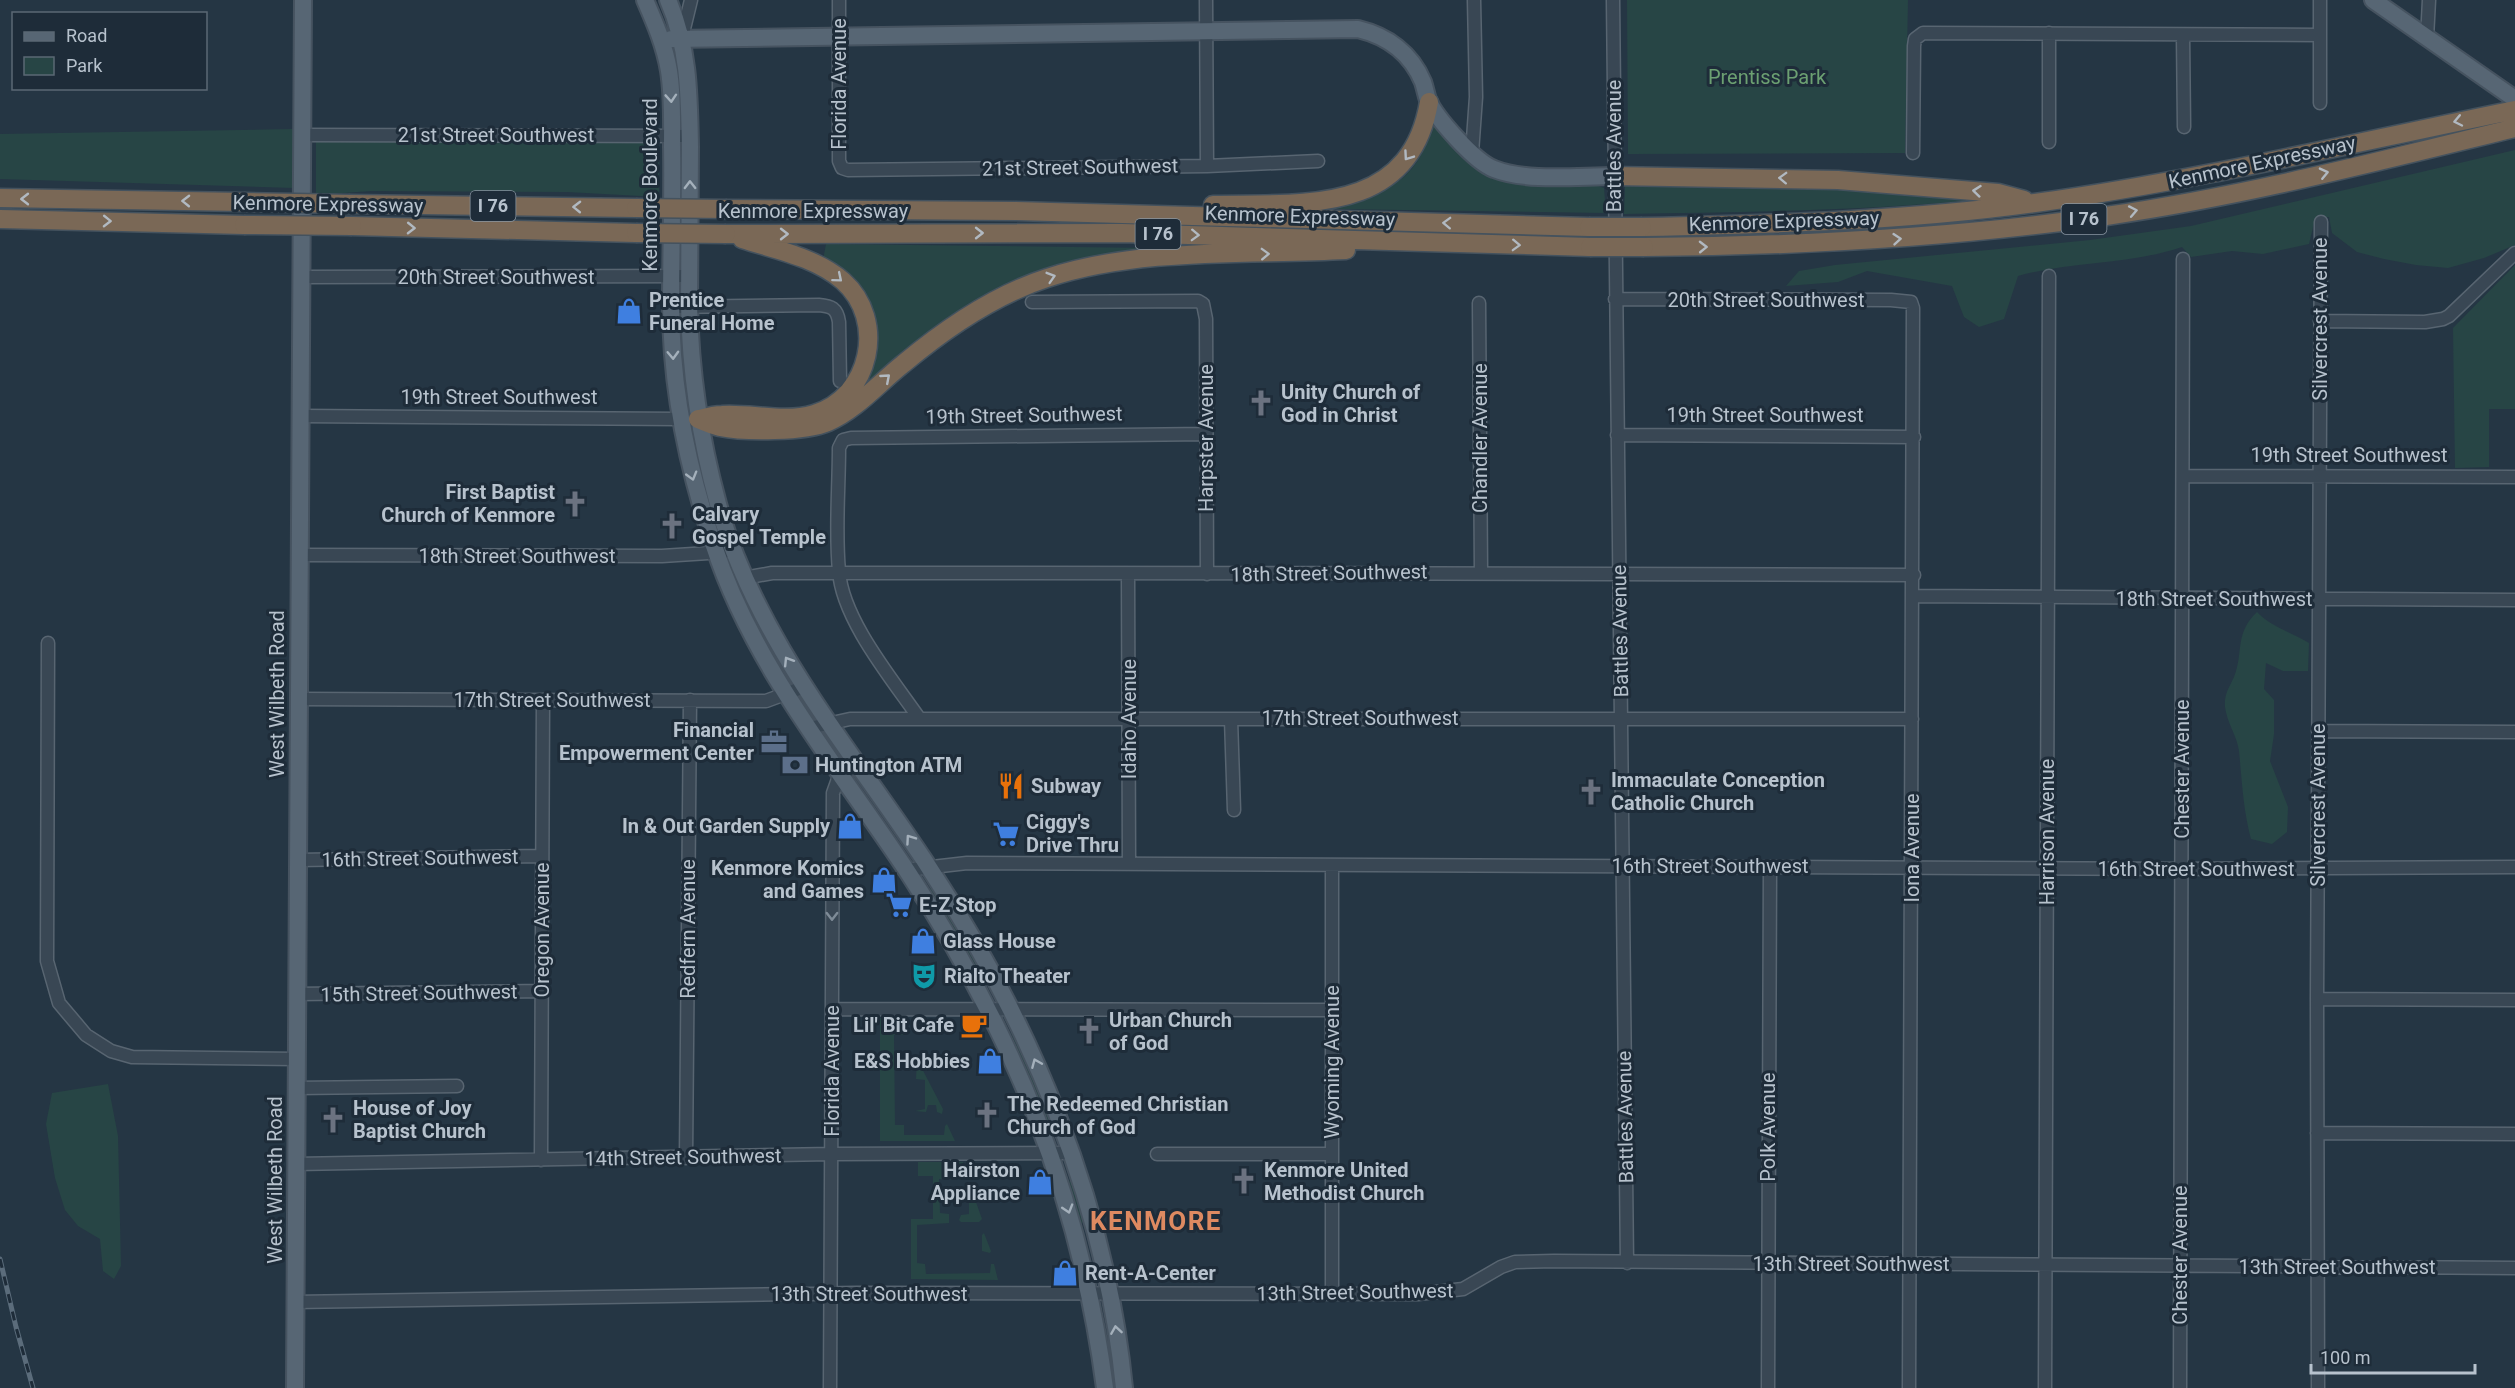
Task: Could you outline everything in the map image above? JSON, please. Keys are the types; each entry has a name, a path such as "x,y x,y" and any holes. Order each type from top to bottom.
{"highway":[{"path":"1016,211 1318,201 1350,194 1384,181 1403,163 1418,140 1429,102"},
{"name":"Kenmore Expressway","path":"0,198 636,208 1016,211 1589,227 1862,220 2034,203 2134,187 2515,110"},
{"name":"Kenmore Expressway","path":"0,219 636,233 1122,233 1590,247 1765,246 1856,242 2010,228 2109,215 2221,196 2515,128"},
{"path":"1614,176 1775,178 1910,184 1998,193 2034,203"},
{"path":"698,419 721,415 785,417 813,414 831,407 848,395 858,379 867,349 862,310 845,282 827,269 808,260 726,234"},
{"path":"698,419 720,427 774,430 806,429 828,422 846,411 921,350 974,312 1026,285 1073,271 1175,256 1474,243"}],"main road":[{"name":"West Wilbeth Road","path":"295,1388 303,0"},
{"name":"Kenmore Boulevard","path":"645,0 662,40 669,70 672,136 671,307 674,377 690,470 716,552 741,614 774,675 950,938 989,1008 1024,1085 1051,1153 1090,1293 1105,1388"},
{"name":"Kenmore Boulevard","path":"668,0 682,37 689,89 689,306 692,376 698,419 719,509 744,578 777,644 828,723 928,866 993,974 1037,1064 1070,1153 1094,1230 1109,1292 1124,1388"},
{"path":"2373,0 2515,99"},
{"path":"662,40 682,37 1358,28 1374,33 1399,48 1423,82 1429,102 1472,153 1491,168 1505,173 1532,176 1614,176"},
{"name":"19th Street Southwest","path":"680,419 698,419"}],"street":[{"path":"682,37 691,0"},
{"name":"Florida Avenue","path":"839,0 839,161 842,168"},
{"path":"1206,0 1207,166"},
{"path":"1472,153 1476,98 1474,0"},
{"name":"Battles Avenue","path":"1613,0 1627,1263"},
{"path":"2320,0 2320,103"},
{"path":"2427,38 2429,0"},
{"path":"1913,153 1914,46 1915,39 1926,33 2320,35"},
{"path":"2049,33 2049,142"},
{"path":"2183,35 2184,127"},
{"name":"21st Street Southwest","path":"302,135 690,136"},
{"name":"21st Street Southwest","path":"842,168 860,170 1207,166 1318,161"},
{"name":"Silvercrest Avenue","path":"2318,1388 2317,999 2321,222"},
{"path":"2320,321 2425,322 2443,319 2469,298 2515,253"},
{"name":"Chester Avenue","path":"2180,1388 2183,259"},
{"name":"20th Street Southwest","path":"302,277 690,276"},
{"name":"Harrison Avenue","path":"2045,1388 2049,276"},
{"name":"20th Street Southwest","path":"1615,299 1891,300 1911,302 1914,308"},
{"name":"Harpster Avenue","path":"1032,302 1198,301 1203,303 1206,319 1207,574"},
{"name":"Chandler Avenue","path":"1479,303 1481,572"},
{"path":"671,307 819,305 834,308 838,313 839,322 840,381"},
{"name":"Iona Avenue","path":"1909,1388 1914,308"},
{"name":"19th Street Southwest","path":"301,416 680,419"},
{"name":"19th Street Southwest","path":"838,573 839,448 843,440 851,438 1206,434"},
{"name":"19th Street Southwest","path":"1617,435 1914,437"},
{"name":"19th Street Southwest","path":"2183,476 2515,477"},
{"name":"18th Street Southwest","path":"299,555 662,556 735,551"},
{"name":"18th Street Southwest","path":"744,578 772,573 1481,572 1914,575"},
{"path":"838,573 849,608 869,646 919,718"},
{"name":"Idaho Avenue","path":"1128,574 1129,864"},
{"name":"18th Street Southwest","path":"1913,596 2515,600"},
{"path":"48,643 47,961 58,1003 86,1035 111,1051 132,1058 297,1059"},
{"name":"17th Street Southwest","path":"298,699 766,700 804,687"},
{"name":"Oregon Avenue","path":"541,1160 543,700"},
{"name":"Redfern Avenue","path":"686,1158 690,700"},
{"name":"17th Street Southwest","path":"809,728 850,719 919,718 1912,719"},
{"path":"1231,719 1234,810"},
{"path":"2318,731 2515,732"},
{"path":"842,776 857,764"},
{"name":"Florida Avenue","path":"830,1388 832,793 838,779 842,776"},
{"name":"16th Street Southwest","path":"298,860 542,856"},
{"name":"16th Street Southwest","path":"906,870 967,863 2181,869 2515,867"},
{"name":"Wyoming Avenue","path":"1332,865 1332,1294"},
{"name":"Polk Avenue","path":"1768,1388 1770,867"},
{"name":"15th Street Southwest","path":"297,994 542,991"},
{"path":"2317,999 2515,1000"},
{"path":"832,1009 1332,1010"},
{"path":"296,1088 458,1086"},
{"path":"2317,1133 2515,1134"},
{"name":"14th Street Southwest","path":"296,1164 831,1154 1070,1153"},
{"path":"1157,1154 1331,1154"},
{"name":"13th Street Southwest","path":"295,1302 830,1293 1418,1294 1456,1291 1515,1262 2515,1268"}],"green space":[{"name":"Prentiss Park","path":"1627,0 1908,0 1905,153 1628,154"},
{"path":"1434,118 1459,152 1472,164 1488,173 1522,182 1595,185 1604,188 1606,213 1332,209 1333,203 1371,195 1400,180 1421,155"},
{"path":"293,129 294,188 0,179 0,134"},
{"path":"316,141 659,141 659,197 567,192 371,191 316,195"},
{"path":"2515,150 2515,245 2484,258 2448,268 2416,265 2357,252 2332,233 2329,217 2315,219 2309,244 2263,254 2232,251 2191,257 2182,247 2142,257 2038,271 2018,276 2004,319 1979,327 1964,317 1952,286 1867,271 1838,282 1786,286 1799,271 1835,265 2090,240 2191,226"},
{"path":"1638,183 1814,183 1985,199 1760,212 1624,214 1625,186"},
{"path":"826,244 1151,248 1152,253 1042,272 855,397 871,307 854,279 823,260"},
{"path":"2515,265 2515,409 2489,409 2489,467 2455,468 2453,328"},
{"path":"2257,612 2275,626 2309,643 2308,671 2283,671 2266,663 2264,689 2274,700 2274,734 2270,761 2288,807 2287,832 2272,844 2251,839 2244,806 2239,751 2225,707 2226,695 2237,668 2242,636"},
{"path":"932,887 990,983 987,985 929,889"},
{"path":"880,1018 898,1018 906,1035 894,1035 895,1125 904,1125 904,1135 944,1135 947,1124 955,1141 880,1141"},
{"path":"1014,1031 1054,1126 1051,1128 1011,1033"},
{"path":"917,1059 943,1109 942,1114 937,1112 936,1105 928,1105 926,1112 915,1111 925,1109 925,1080 916,1079"},
{"path":"108,1084 118,1136 121,1266 114,1279 103,1271 100,1239 78,1226 65,1210 55,1178 46,1124 52,1093"},
{"path":"918,1162 963,1162 966,1178 961,1179 959,1169 949,1169 949,1178 939,1179 940,1213 949,1214 949,1223 917,1225 917,1263 925,1264 926,1274 990,1273 991,1264 994,1264 998,1280 911,1279 911,1219 933,1219 933,1176 918,1176"},
{"path":"1072,1180 1084,1222 1081,1223 1069,1181"},
{"path":"962,1189 972,1191 982,1219 979,1222 959,1220 961,1215 969,1214 969,1195 960,1194"},
{"path":"984,1233 991,1251 990,1253 982,1251"}],"railway":[{"path":"0,1259 33,1388"}],"place":[{"name":"Prentice Funeral Home","path":"629,311"},
{"name":"Unity Church of God in Christ","path":"1261,403"},
{"name":"First Baptist Church of Kenmore","path":"575,504"},
{"name":"Calvary Gospel Temple","path":"672,526"},
{"name":"Financial Empowerment Center","path":"774,742"},
{"name":"Huntington ATM","path":"795,765"},
{"name":"Subway","path":"1011,786"},
{"name":"Immaculate Conception Catholic Church","path":"1591,792"},
{"name":"In & Out Garden Supply","path":"850,826"},
{"name":"Ciggy's Drive Thru","path":"1006,834"},
{"name":"Kenmore Komics and Games","path":"884,880"},
{"name":"E-Z Stop","path":"899,905"},
{"name":"Glass House","path":"923,941"},
{"name":"Rialto Theater","path":"924,976"},
{"name":"Lil' Bit Cafe","path":"974,1025"},
{"name":"Urban Church of God","path":"1089,1031"},
{"name":"E&S Hobbies","path":"990,1061"},
{"name":"The Redeemed Christian Church of God","path":"987,1115"},
{"name":"House of Joy Baptist Church","path":"333,1120"},
{"name":"Kenmore United Methodist Church","path":"1244,1181"},
{"name":"Hairston Appliance","path":"1040,1182"},
{"name":"Rent-A-Center","path":"1065,1273"}],"district":[{"name":"KENMORE","path":"1156,1221"}]}
